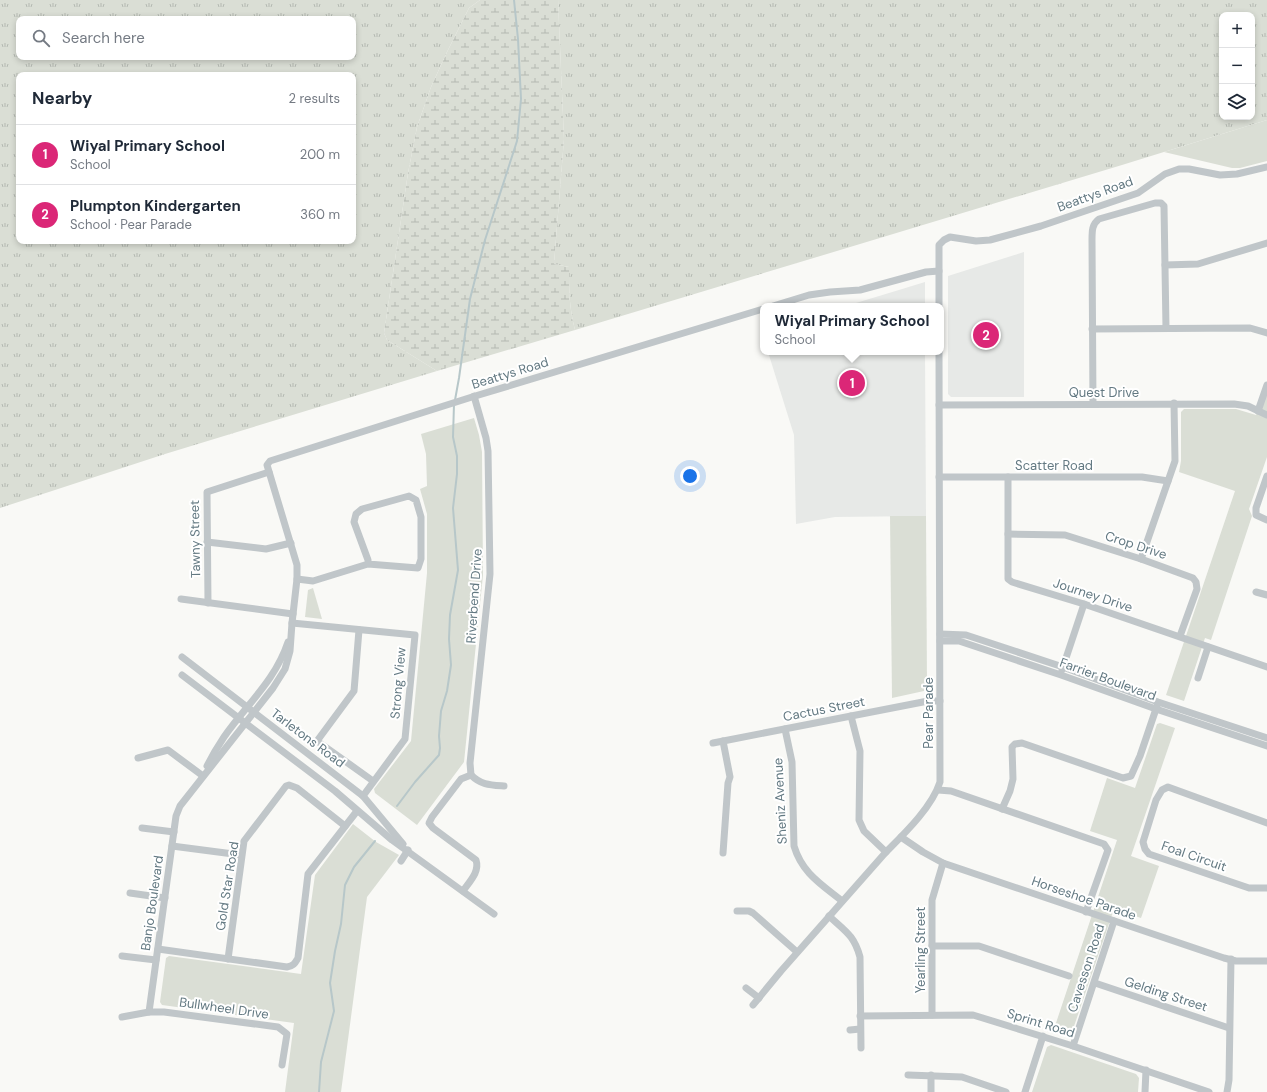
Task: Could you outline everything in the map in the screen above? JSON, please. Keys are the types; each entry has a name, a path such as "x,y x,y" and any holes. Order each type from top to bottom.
{"street":[{"name":"Beattys Road","path":"939,271 939,245 950,237 976,241 990,240 1041,226 1138,193 1165,174 1179,169 1189,169 1220,175 1238,174 1267,167"},
{"path":"1093,404 1092,229 1095,222 1099,219 1155,203 1164,206 1166,328"},
{"path":"1165,265 1198,264 1267,243"},
{"path":"783,303 809,295 860,290 926,272 939,271 939,303"},
{"name":"Beattys Road","path":"268,468 270,460 474,396 760,310"},
{"path":"1092,330 1250,328 1267,333"},
{"name":"Pear Parade","path":"753,1005 797,952 901,837 930,803 938,790 940,782 939,355"},
{"path":"1258,411 1267,385"},
{"name":"Riverbend Drive","path":"471,774 470,763 490,574 488,451 486,438 474,396"},
{"path":"1141,559 1176,456 1174,403"},
{"name":"Quest Drive","path":"939,405 1174,403 1234,404 1248,406 1267,415"},
{"path":"268,468 297,565 297,579 291,634"},
{"name":"Tawny Street","path":"208,602 207,492 268,468"},
{"name":"Scatter Road","path":"939,477 1142,476 1168,481"},
{"path":"1267,476 1256,508 1256,515 1267,520"},
{"name":"Journey Drive","path":"1008,477 1008,579 1012,582 1180,636 1267,668"},
{"path":"297,579 313,581 368,564 418,568 421,559 421,517 416,500 409,496 362,509 356,514 354,522 368,560 368,564"},
{"name":"Crop Drive","path":"1008,534 1065,535 1141,559 1190,577 1196,582 1197,589 1180,636"},
{"path":"207,542 266,549 291,544"},
{"path":"1256,592 1267,595"},
{"path":"181,599 293,614"},
{"path":"1062,671 1084,604"},
{"name":"Strong View","path":"292,623 415,635 405,738 363,796"},
{"path":"359,630 354,691 317,741 373,781"},
{"name":"Banjo Boulevard","path":"203,776 224,738 275,671 285,651 291,634"},
{"name":"Banjo Boulevard","path":"149,1012 176,816 180,806 273,688 285,669 290,651 291,634"},
{"name":"Farrier Boulevard","path":"940,638 966,635 1267,746"},
{"path":"1198,678 1208,647"},
{"name":"Tarletons Road","path":"182,657 363,796 408,850"},
{"name":"Tarletons Road","path":"182,675 247,721 335,791 392,840 408,850 494,914"},
{"name":"Cactus Street","path":"713,743 928,701 940,701"},
{"path":"1002,809 1010,791 1013,779 1012,747 1015,744 1022,743 1123,778 1131,776 1140,756 1157,706"},
{"name":"Farrier Boulevard","path":"1157,706 1267,738"},
{"path":"852,716 860,751 859,820 864,831 886,852"},
{"name":"Sheniz Avenue","path":"785,729 792,762 794,846 796,855 804,869 842,901"},
{"path":"723,741 730,777 728,783 723,853"},
{"path":"138,758 168,750 203,776"},
{"path":"463,891 477,870 478,865 476,860 433,828 429,823 432,816 461,780 471,774 478,781 490,785 504,786"},
{"name":"Gold Star Road","path":"228,958 244,841 286,786 297,788 345,826"},
{"name":"Foal Circuit","path":"1267,823 1168,787 1162,790 1156,800 1142,842 1149,854 1249,888 1267,888"},
{"path":"938,790 951,791 1104,844 1108,850 1086,912"},
{"path":"158,949 287,967 291,966 298,958 308,874 357,811"},
{"path":"142,828 174,832"},
{"name":"Horseshoe Parade","path":"901,837 943,863 1086,912 1236,961 1267,960"},
{"path":"172,846 241,855"},
{"path":"401,861 408,850"},
{"name":"Yearling Street","path":"932,1015 932,900 943,863"},
{"path":"130,893 165,898"},
{"path":"737,911 749,911 753,913 797,952"},
{"path":"829,916 852,936 859,951 861,1048"},
{"name":"Cavesson Road","path":"1073,1046 1114,921"},
{"path":"932,946 979,946 1069,976"},
{"path":"122,956 156,960"},
{"path":"1227,1092 1229,1080 1231,959"},
{"name":"Gelding Street","path":"1094,983 1229,1028"},
{"path":"746,988 759,998"},
{"path":"122,1017 149,1012"},
{"name":"Bullwheel Drive","path":"149,1012 164,1012 278,1028 287,1034 282,1065"},
{"name":"Sprint Road","path":"860,1016 973,1015 1043,1036 1209,1092"},
{"path":"850,1030 860,1030"},
{"path":"1026,1092 1043,1036"},
{"path":"1145,1092 1146,1070"},
{"path":"908,1075 962,1077 1006,1092"},
{"path":"931,1075 931,1092"}],"shaded area":[{"path":"1024,252 1024,397 951,397 948,394 948,276"},
{"path":"925,282 925,303 856,303"},
{"path":"769,355 925,355 926,516 835,517 796,524 794,435"}],"green space":[{"path":"0,0 480,0 469,8 447,52 431,87 417,127 408,173 384,333 387,340 437,371 165,454 0,508"},
{"path":"480,0 558,0 564,139 554,264 569,267 570,298 575,330 437,371 387,340 384,333 408,173 417,127 431,87 447,52 469,8"},
{"path":"558,0 1267,0 1267,120 575,330 570,298 569,267 554,264 564,139"},
{"path":"1267,120 1267,161 1240,168 1232,168 1164,152"},
{"path":"1267,385 1267,457 1249,509 1252,516 1211,640 1205,638 1184,701 1166,695 1235,491 1179,472 1181,461 1181,412 1184,409 1236,409 1256,415"},
{"path":"474,418 482,452 483,575 464,762 417,825 375,793 374,789 411,741 427,573 427,514 420,489 427,486 426,454 421,434"},
{"path":"890,516 926,516 927,688 924,691 892,698"},
{"path":"313,588 322,619 305,617 308,590"},
{"path":"1160,723 1175,728 1131,856 1159,866 1141,918 1114,909 1071,1035 1068,1037 1053,1032 1117,840 1090,831 1107,778 1135,788 1157,724"},
{"path":"353,824 376,842 399,855 367,897 341,1092 285,1092 294,1023 162,1005 160,1002 166,958 169,956 301,974 315,875"},
{"path":"1051,1045 1136,1074 1139,1078 1138,1092 1032,1092 1047,1047"}],"waterway":[{"path":"455,400 470,299 485,240 517,141 521,99 518,39 514,0"},
{"path":"397,806 415,782 439,755 440,748 439,736 441,711 447,691 451,665 449,639 450,615 458,570 453,508 457,474 457,456 453,437 454,404"},
{"path":"319,1092 321,1062 334,1011 330,983 341,924 345,885 354,867 375,841"}],"place":[{"name":"Plumpton Kindergarten","path":"986,335"},
{"name":"Wiyal Primary School","path":"852,383"}]}
